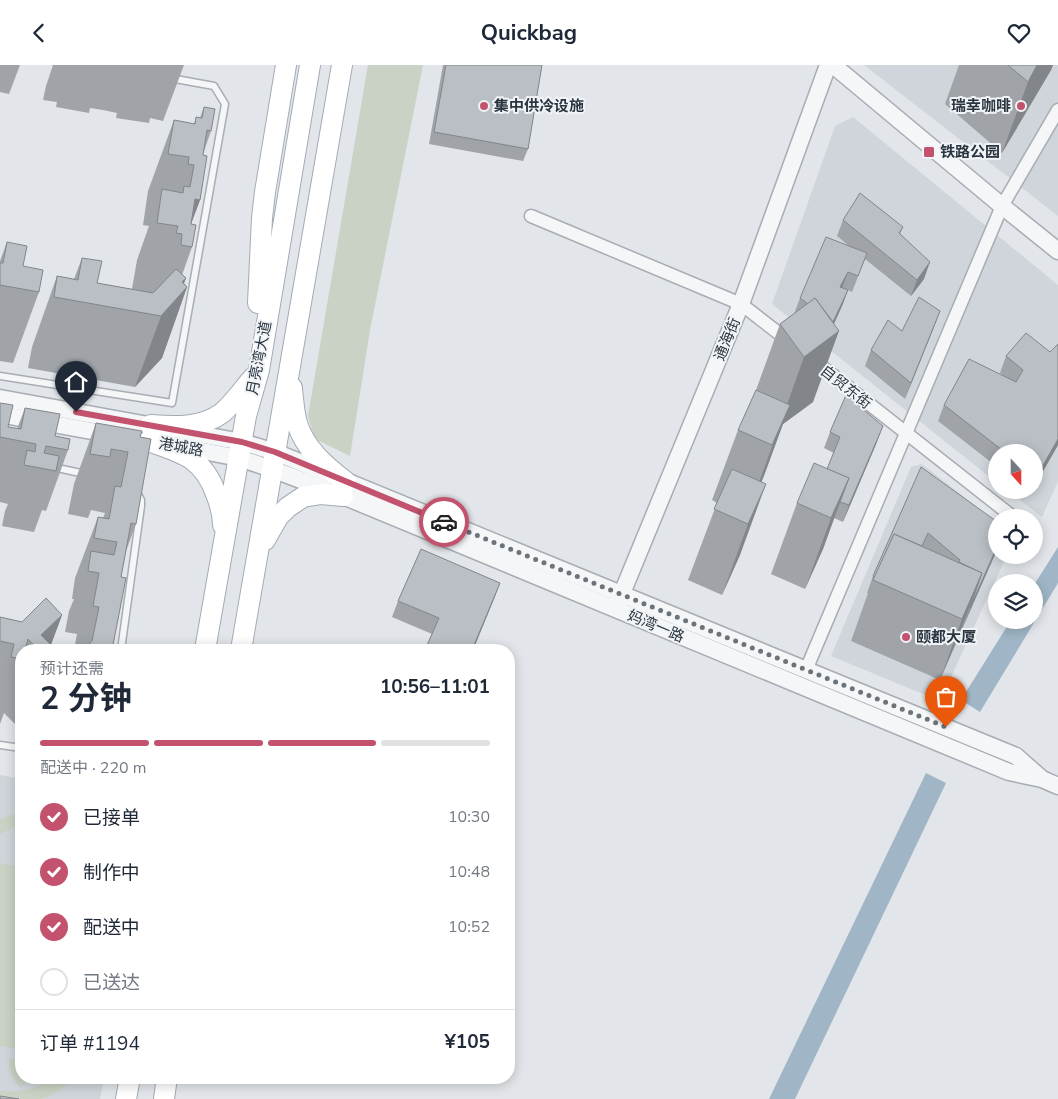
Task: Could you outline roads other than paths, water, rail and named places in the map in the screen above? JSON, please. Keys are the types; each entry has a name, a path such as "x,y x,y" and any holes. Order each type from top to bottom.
{"main road":[{"path":"150,433 208,421 222,413 233,402 260,362 257,329 262,218 286,65"},
{"name":"月亮湾大道","path":"206,644 246,416 260,362 310,65"},
{"name":"月亮湾大道","path":"242,644 342,65"},
{"path":"256,560 278,517 288,507 303,497 344,489 303,438 297,423 294,407 291,386 291,361"},
{"path":"150,433 195,461 205,470 219,501 223,522 223,549"},
{"path":"126,1099 129,1084"},
{"path":"164,1099 166,1084"}],"street":[{"name":"通海街","path":"618,601 741,304 828,65"},
{"path":"833,65 1058,251"},
{"path":"806,670 1002,206 1058,110"},
{"name":"自贸东街","path":"531,216 741,304 1003,509"},
{"name":"港城路","path":"0,398 35,418"},
{"name":"港城路","path":"0,414 150,433 203,450 240,450 274,461"},
{"name":"妈湾一路","path":"274,461 618,601 1009,772 1042,779 1058,786"},
{"name":"妈湾一路","path":"618,601 806,670 1016,756 1042,779"}],"lane":[{"path":"0,376 172,403 225,103 214,86 166,77"},
{"path":"44,465 89,475"},
{"path":"122,644 141,506 134,487"},
{"path":"0,745 15,747"}],"water":[{"path":"1058,547 1058,583 1043,608 1043,574 1041,574"},
{"path":"1005,629 1030,629 980,712 961,700"},
{"path":"926,773 946,783 795,1099 769,1099"}],"place":[{"name":"集中供冷设施","path":"484,106"},
{"name":"瑞幸咖啡","path":"1021,106"},
{"name":"铁路公园","path":"929,152"},
{"name":"颐都大厦","path":"906,637"}]}
